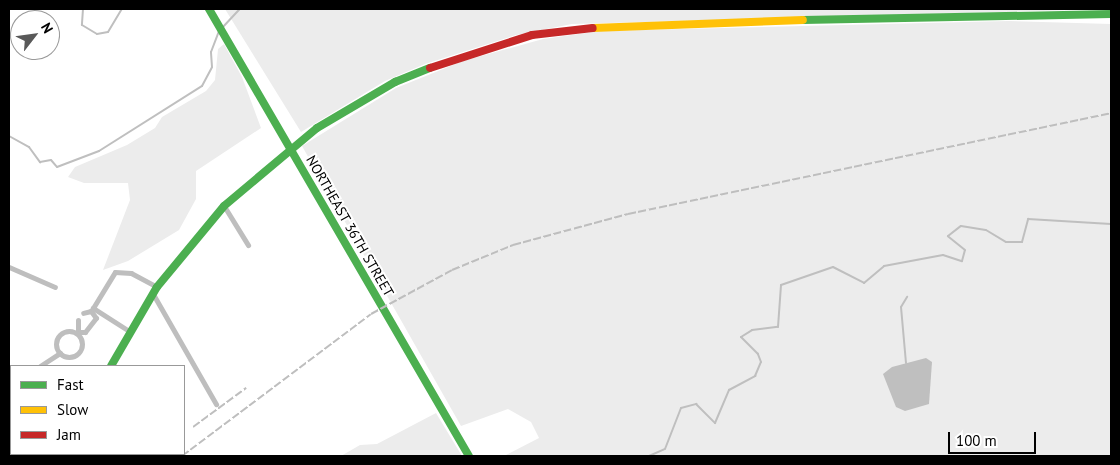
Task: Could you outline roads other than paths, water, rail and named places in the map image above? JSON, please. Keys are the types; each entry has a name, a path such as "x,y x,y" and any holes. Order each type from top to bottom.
{"street":[{"name":"NORTHEAST 36TH STREET","path":"209,9 469,456"},
{"path":"112,365 129,331 155,290 224,206 291,148 395,82 447,61 532,36 632,24 1111,14"},
{"path":"224,206 248,245"},
{"path":"9,267 55,287"},
{"path":"83,313 92,309 115,272 131,273 155,290 216,404"},
{"path":"92,309 129,331"},
{"path":"60,353 56,341 61,334 85,332 96,318 92,309"},
{"path":"60,353 72,357 80,352 82,344 78,332 78,320"},
{"path":"42,365 60,353"}],"waterway":[{"path":"83,9 82,25 97,34 108,32 122,9"},
{"path":"222,28 240,9"},
{"path":"9,136 29,147 40,162 51,160 57,167 99,151 202,86 212,67 211,52 219,31"},
{"path":"649,456 665,449 681,408 696,404 715,423 729,390 755,376 761,362 758,354 741,337 752,330 778,327 781,285 833,267 864,283 884,266 943,255 962,261 965,250 948,236 961,226 986,230 1006,242 1022,242 1028,219 1111,224"},
{"path":"906,363 901,307 907,297"}],"railway":[{"path":"185,454 371,314 452,270 513,245 628,214 1111,113"},
{"path":"193,427 246,388"}]}
